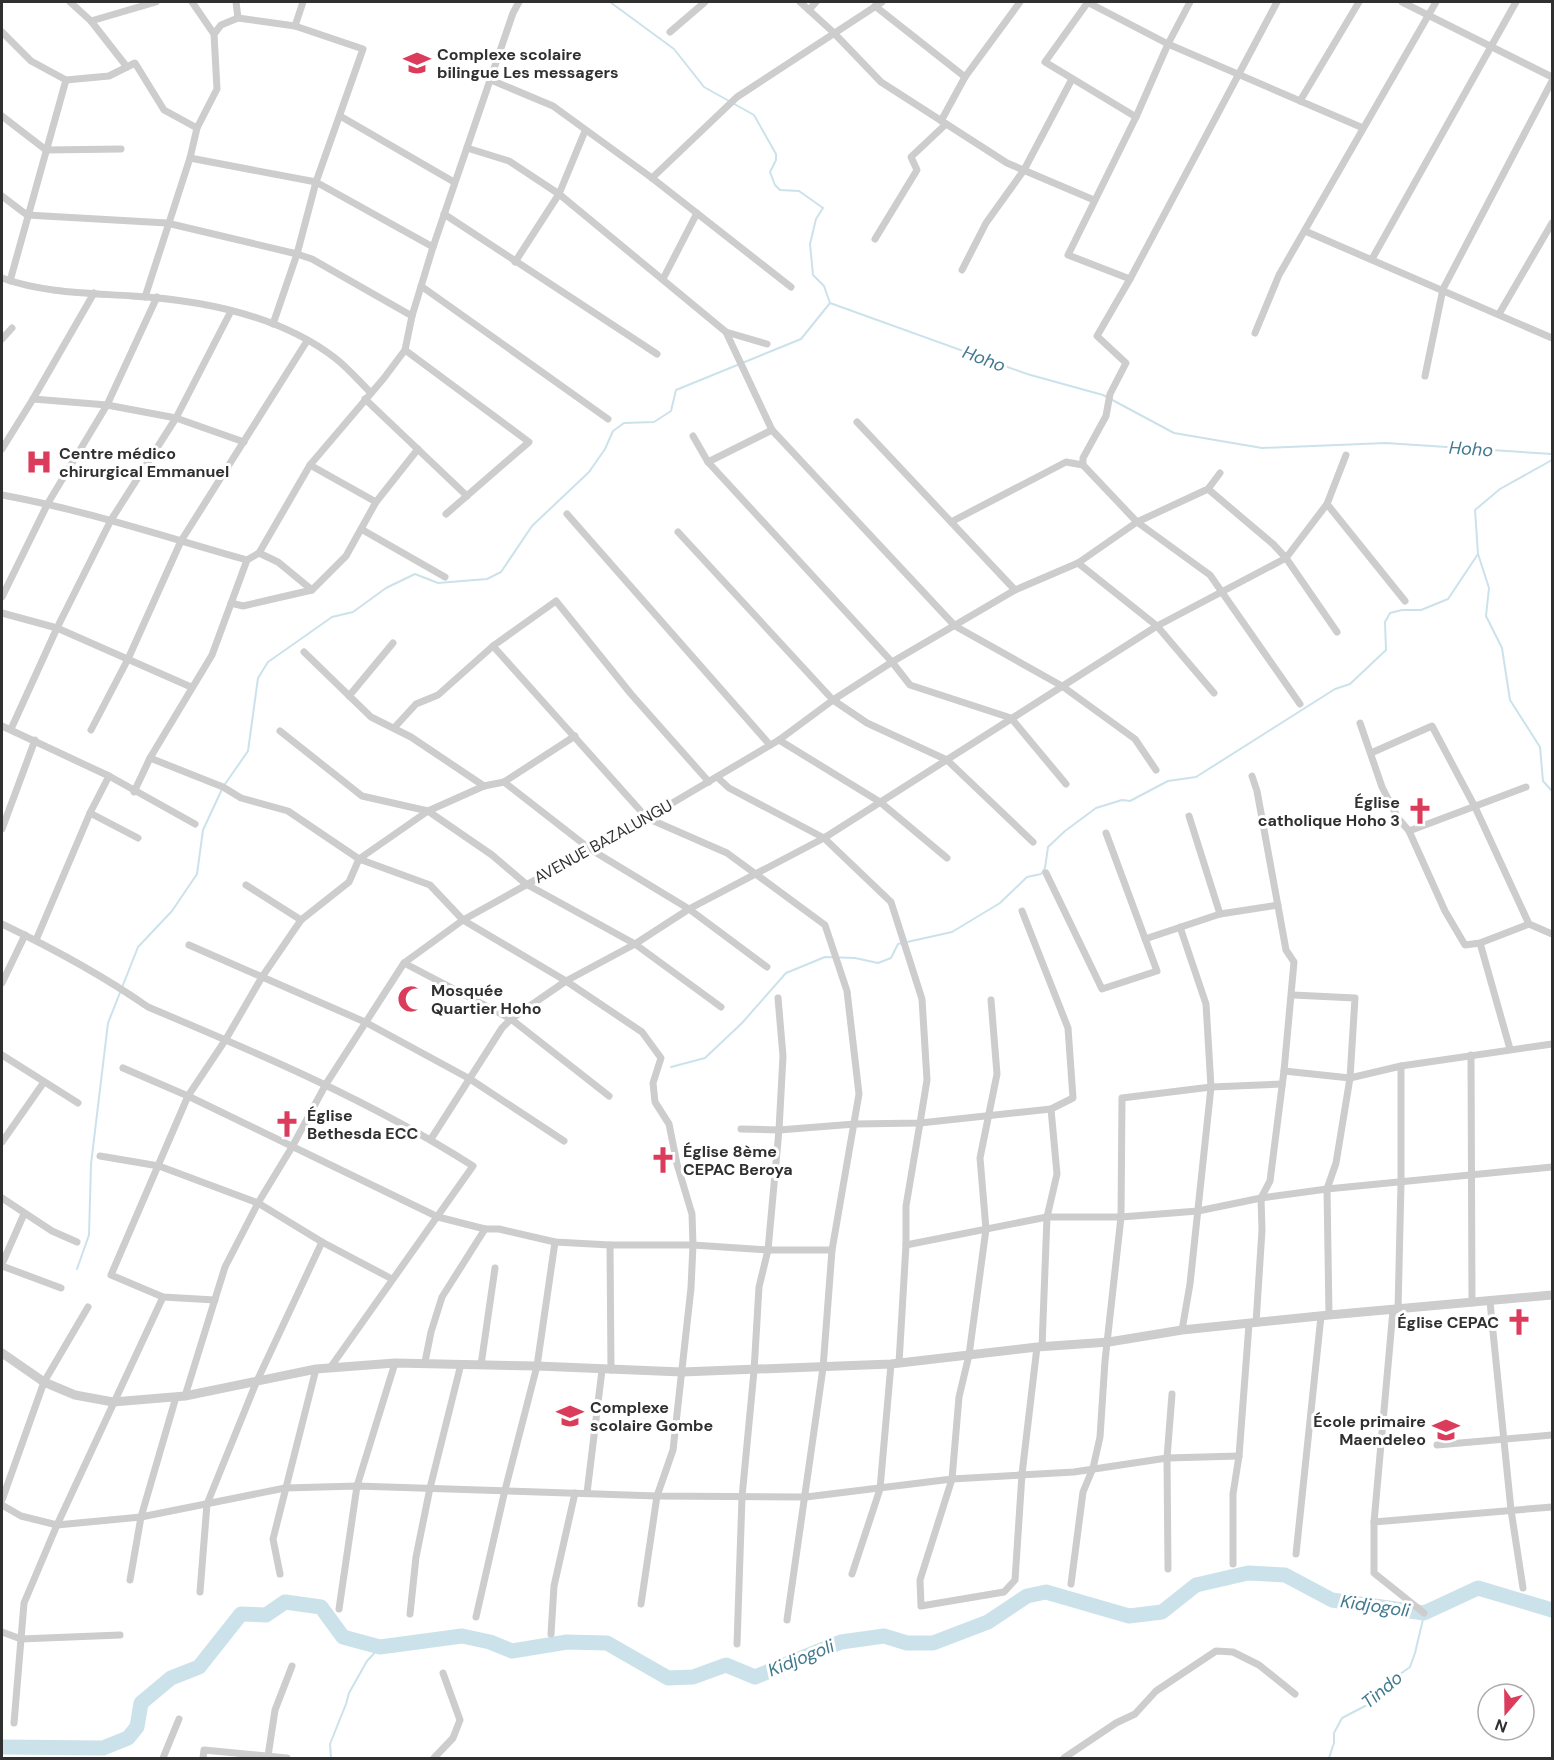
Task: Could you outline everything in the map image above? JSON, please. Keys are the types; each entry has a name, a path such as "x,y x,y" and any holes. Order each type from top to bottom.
{"street":[{"path":"70,2 91,21 127,67"},
{"path":"91,21 156,2"},
{"path":"145,297 167,223 190,158 197,128 217,89 214,34 192,2"},
{"path":"236,2 238,18"},
{"path":"295,26 303,2"},
{"path":"2,495 48,503 246,560 259,554 310,465 405,350 412,316 454,183 513,13 519,2"},
{"path":"670,32 705,2"},
{"path":"800,2 881,82 1006,163 1094,200"},
{"path":"809,10 816,2"},
{"path":"875,239 917,170 910,157 943,123 965,76 1020,2"},
{"path":"1136,117 1045,62 1087,2 1168,44 1363,128"},
{"path":"1131,279 1068,255 1190,2"},
{"path":"1083,465 1083,458 1106,416 1109,398 1126,363 1097,336 1131,279 1277,2"},
{"path":"1300,101 1359,2"},
{"path":"1402,2 1552,79 1443,289 1425,376"},
{"path":"1255,333 1279,275 1436,2"},
{"path":"1372,259 1516,2"},
{"path":"652,178 736,97 878,4 965,76"},
{"path":"214,34 221,25 238,18 295,26 363,49 316,182 297,254 273,324"},
{"path":"2,32 32,61 66,80 109,76 135,63 164,110 197,128"},
{"path":"962,270 986,223 1024,170 1072,79"},
{"path":"10,281 66,80"},
{"path":"491,80 553,106 652,178 792,287"},
{"path":"2,116 46,150 121,149"},
{"path":"340,116 454,183"},
{"path":"515,262 559,194 585,131"},
{"path":"467,148 509,161 559,194 726,332 767,344"},
{"path":"190,158 316,182 434,247"},
{"path":"2,196 27,215 167,223 297,254 312,259 412,316"},
{"path":"663,279 697,213"},
{"path":"444,214 657,354"},
{"path":"1499,314 1552,223"},
{"path":"1305,231 1552,338"},
{"path":"2,278 30,287 157,297 231,311 273,324 335,358 371,393"},
{"path":"421,286 608,419"},
{"path":"2,449 94,293"},
{"path":"2,597 48,503 107,405 157,297"},
{"path":"11,729 57,628 111,520 176,418 231,311"},
{"path":"2,339 12,328"},
{"path":"726,332 772,430 955,626 1062,686 1135,739 1156,770"},
{"path":"91,730 128,659 181,541 307,341"},
{"path":"405,350 529,442 446,514"},
{"path":"33,399 107,405 176,418 244,442"},
{"path":"365,399 467,496"},
{"path":"857,422 1015,590"},
{"path":"708,462 772,430"},
{"path":"693,436 708,462 892,662 910,685 1011,718 1066,784"},
{"path":"231,603 243,606 312,590 346,556 376,502 418,449"},
{"path":"431,1139 502,1028 511,1019 566,981 635,944 689,909 824,838 1156,626 1286,558 1327,504 1346,455"},
{"path":"951,522 1066,462 1083,465 1137,522 1210,575 1300,704"},
{"path":"310,465 376,502"},
{"name":"AVENUE BAZALUNGU","path":"130,1580 141,1517 225,1267 258,1203 326,1084 404,963 463,920 647,818 779,740 892,662 1015,590 1078,563 1137,522 1208,489 1220,473"},
{"path":"1208,489 1273,544 1286,558 1337,632"},
{"path":"1327,504 1405,601"},
{"path":"567,514 770,745"},
{"path":"361,529 445,577"},
{"path":"678,532 834,700 867,723 947,759 1033,842"},
{"path":"259,554 278,562 312,590"},
{"path":"134,792 150,758 212,655 246,560"},
{"path":"1078,563 1156,626 1214,693"},
{"path":"394,728 416,704 438,695 493,646 556,601 631,694 709,782"},
{"path":"2,613 57,628 191,687"},
{"path":"349,696 393,643"},
{"path":"493,646 647,818 728,853 825,925 847,991 859,1094 832,1250 823,1368 788,1620"},
{"path":"304,652 371,717 411,737 484,786"},
{"path":"1360,723 1382,787 1398,818 1409,831 1445,911 1465,945 1480,943 1529,924"},
{"path":"2,726 109,776 195,824"},
{"path":"1371,753 1432,726 1475,807 1529,924 1552,934"},
{"path":"280,731 362,796 428,811 492,855 526,884 635,944 721,1007"},
{"path":"215,1300 163,1297 111,1275 188,1096 226,1040 262,978 301,920 349,882 359,859 428,811 484,786 504,782 575,736"},
{"path":"2,829 35,740"},
{"path":"779,740 880,802 946,858"},
{"path":"150,758 223,787 241,798 288,811 359,859 430,885 463,920 566,981 642,1032 661,1058 653,1083 655,1102 669,1124 677,1164 692,1214 692,1288 673,1450 657,1496 641,1604"},
{"path":"36,940 90,813 109,776"},
{"path":"1233,1564 1233,1494 1239,1456 1262,1230 1261,1198 1270,1181 1293,995 1294,962 1286,950 1257,791 1252,776"},
{"path":"717,777 729,788 824,838 891,902 922,999 927,1080 906,1206 906,1245 880,1489 852,1574"},
{"path":"504,782 590,849 689,909 767,967"},
{"path":"1409,831 1526,788"},
{"path":"90,813 138,838"},
{"path":"1189,816 1220,914"},
{"path":"1046,873 1102,989 1157,971 1106,834"},
{"path":"246,885 301,920"},
{"path":"1145,939 1220,914 1278,905"},
{"path":"741,1129 779,1130 855,1124 920,1123 1051,1110 1073,1098 1068,1028 1022,911"},
{"path":"2,924 36,940 122,989 148,1007 326,1084 431,1139 473,1166 330,1368"},
{"path":"1180,927 1206,1004 1211,1087 1190,1284 1182,1330"},
{"path":"2,983 26,935"},
{"path":"1480,943 1510,1049"},
{"path":"189,945 365,1022 470,1079 564,1141"},
{"path":"404,963 511,1019 609,1096"},
{"path":"1293,995 1355,998 1350,1078 1336,1163 1327,1189 1325,1315 1296,1554"},
{"path":"736,1644 742,1497 759,1287 768,1250 779,1130 783,1056 777,998"},
{"path":"990,1000 997,1074 980,1158 986,1229 969,1355 959,1397 951,1479 920,1580 921,1606 1004,1592 1015,1580 1022,1474 1040,1347 1047,1217 1057,1174 1051,1110"},
{"path":"1284,1071 1350,1078 1401,1066 1552,1044"},
{"path":"2,1055 78,1103"},
{"path":"1471,1055 1472,1303"},
{"path":"1401,1066 1401,1183 1396,1310 1374,1522 1374,1573 1424,1613"},
{"path":"123,1068 188,1096 438,1217 485,1229 500,1229 555,1242 610,1245 693,1245 768,1250 832,1250"},
{"path":"2,1142 44,1082"},
{"path":"1071,1584 1083,1492 1093,1468 1100,1437 1121,1217 1122,1098 1211,1087 1282,1084"},
{"path":"100,1156 159,1166 258,1203 322,1242 392,1279"},
{"path":"906,1245 1047,1217 1121,1217 1198,1211 1261,1198 1327,1189 1552,1167"},
{"path":"2,1198 51,1231 77,1242"},
{"path":"24,1214 2,1265 61,1288"},
{"path":"425,1362 442,1297 485,1229"},
{"path":"200,1592 207,1504 256,1383 322,1242"},
{"path":"476,1617 504,1490 537,1366 555,1242"},
{"path":"587,1493 606,1370 610,1245"},
{"path":"481,1365 495,1268"},
{"path":"2,1353 44,1382 75,1395 113,1402 181,1396 256,1383 316,1369 395,1363 425,1362 682,1372 754,1371 895,1363 1109,1342 1182,1330 1325,1315 1552,1295"},
{"path":"14,1723 24,1603 57,1525 163,1297"},
{"path":"1490,1302 1511,1510 1522,1588"},
{"path":"2,1500 44,1382 88,1307"},
{"path":"339,1609 357,1486 395,1363"},
{"path":"410,1614 416,1557 430,1488 461,1364"},
{"path":"280,1574 273,1539 316,1369"},
{"path":"1168,1569 1167,1458 1172,1395"},
{"path":"1437,1445 1552,1435"},
{"path":"2,1505 21,1516 57,1525 141,1517 285,1488 357,1486 657,1496 806,1497 951,1479 1074,1472 1167,1458 1239,1456"},
{"path":"551,1634 554,1586 575,1493"},
{"path":"1374,1522 1552,1507"},
{"path":"2,1632 21,1639 120,1635"},
{"path":"1064,1758 1116,1723 1135,1714 1156,1691 1216,1651 1233,1652 1259,1665 1294,1694"},
{"path":"268,1756 275,1710 292,1666"},
{"path":"434,1758 453,1738 460,1720 443,1673"},
{"path":"163,1758 179,1719"},
{"path":"203,1758 204,1750 287,1758"}],"waterway":[{"name":"Hoho","path":"610,2 674,49 704,87 754,115 776,154 776,160 770,172 775,185 780,190 799,191 823,208 816,219 810,244 813,275 824,286 830,303 1027,374 1103,395 1174,433 1262,448 1386,443 1552,454"},
{"path":"77,1269 89,1235 91,1164 108,1023 138,947 172,911 197,874 203,830 223,787 248,751 258,678 268,662 332,617 353,612 386,588 415,574 438,583 487,579 501,572 532,526 589,472 605,449 613,431 624,423 654,422 671,411 676,390 801,339 830,303"},
{"path":"1552,460 1500,489 1475,510 1478,554 1489,588 1486,616 1502,648 1510,700 1540,747 1543,781 1552,791"},
{"path":"671,1067 705,1058 742,1023 786,973 825,957 855,958 878,963 891,958 898,944 952,932 1000,903 1027,877 1041,874 1045,868 1048,847 1096,808 1122,800 1130,801 1168,781 1196,777 1335,689 1350,684 1386,650 1385,622 1390,613 1402,610 1421,610 1448,599 1478,554"},
{"name":"Kidjogoli","path":"2,1747 103,1748 128,1738 137,1727 141,1703 171,1678 199,1667 241,1614 266,1615 285,1602 321,1607 343,1637 380,1647 462,1636 490,1642 512,1651 567,1642 607,1643 668,1678 693,1677 726,1665 755,1677 841,1642 884,1636 907,1643 933,1643 988,1622 1027,1596 1046,1592 1129,1616 1162,1612 1196,1585 1248,1573 1285,1575 1332,1600 1424,1613 1478,1588 1552,1610"},
{"name":"Tindo","path":"1329,1758 1334,1743 1334,1733 1342,1718 1369,1704 1396,1677 1410,1667 1424,1615"},
{"path":"331,1758 330,1744 349,1693 367,1661 380,1647"}],"place":[{"name":"Complexe scolaire bilingue Les messagers","path":"417,63"},
{"name":"Centre médico chirurgical Emmanuel","path":"39,462"},
{"name":"Église catholique Hoho 3","path":"1420,811"},
{"name":"Mosquée Quartier Hoho","path":"411,999"},
{"name":"Église Bethesda ECC","path":"287,1124"},
{"name":"Église 8ème CEPAC Beroya","path":"663,1160"},
{"name":"Église CEPAC","path":"1519,1322"},
{"name":"Complexe scolaire Gombe","path":"570,1416"},
{"name":"École primaire Maendeleo","path":"1446,1430"}]}
